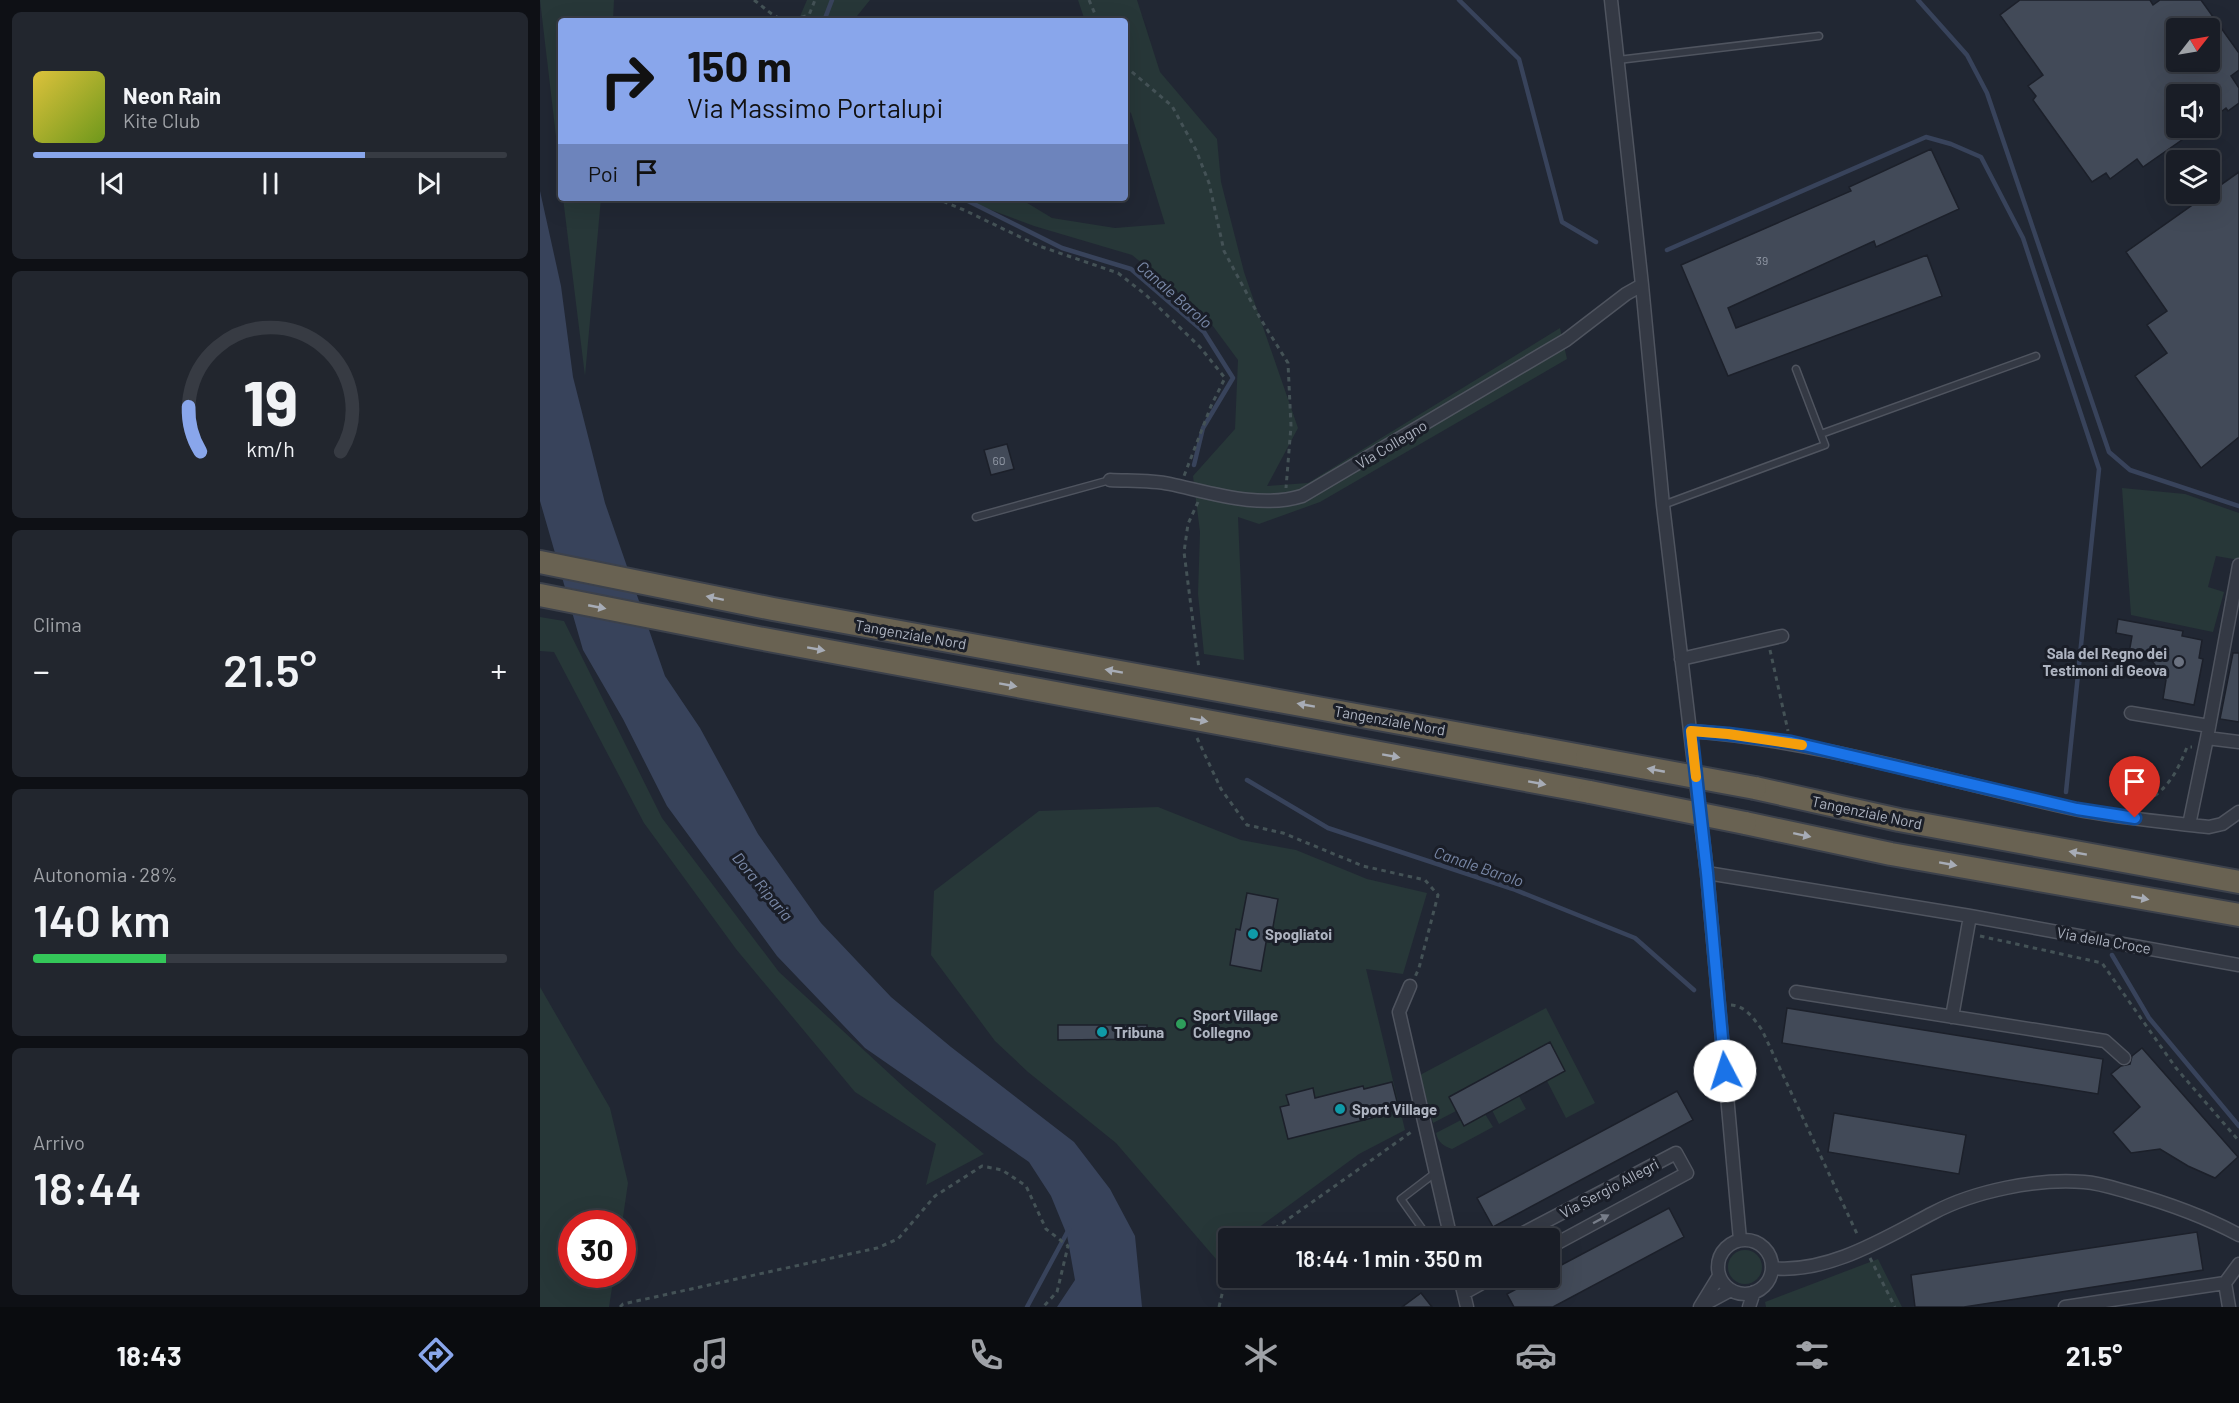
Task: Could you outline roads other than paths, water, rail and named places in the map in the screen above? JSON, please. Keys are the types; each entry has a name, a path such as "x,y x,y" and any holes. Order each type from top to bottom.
{"highway":[{"name":"Tangenziale Nord","path":"540,561 773,609 1755,788 1899,820 2239,882"},
{"path":"540,595 758,638 1590,792 1891,854 2239,915"}],"street":[{"path":"1611,0 1663,505 1707,873 1740,1240"},
{"name":"Via Collegno","path":"1110,480 1168,484 1202,492 1268,502 1285,501 1302,496 1556,346 1626,294 1642,285"},
{"path":"2189,825 2239,564"},
{"path":"1682,659 1782,636"},
{"path":"2131,713 2207,737 2239,742"},
{"path":"1691,731 1791,742 2077,809 2189,825 2215,826 2239,812"},
{"name":"Via della Croce","path":"1707,873 1970,916 2239,965"},
{"path":"1952,1017 1970,916"},
{"path":"1410,986 1399,1012 1448,1228"},
{"path":"1796,992 2104,1041 2124,1058"},
{"name":"Via Sergio Allegri","path":"1533,1228 1676,1153 1687,1173 1560,1242"},
{"path":"1772,1268 1792,1270 1806,1268 1865,1248 1960,1200 2029,1185 2057,1182 2091,1183 2143,1196 2185,1210 2239,1235"},
{"path":"1740,1240 1752,1240 1763,1246 1770,1256 1772,1268 1763,1287 1754,1292 1742,1294 1731,1290 1724,1284 1719,1276 1718,1264 1721,1253 1729,1244 1740,1240"},
{"path":"2065,1307 2225,1283 2239,1264"},
{"path":"1700,1307 1719,1276"},
{"path":"2225,1283 2229,1307"},
{"path":"1463,1288 1467,1307"},
{"path":"1464,1293 1473,1288"},
{"path":"1700,1307 1731,1290"},
{"path":"1749,1307 1754,1292"}],"lane":[{"path":"1618,60 1819,36"},
{"path":"1821,434 2036,356"},
{"path":"1663,505 1825,445 1796,369"},
{"path":"976,517 1110,480"},
{"path":"1422,1228 1401,1199 1436,1172"}],"water":[{"name":"Dora Riparia","path":"540,191 561,286 573,377 605,503 665,676 700,728 758,834 821,923 891,997 951,1047 1074,1142 1110,1189 1135,1236 1142,1307 1057,1307 1075,1280 1067,1235 1051,1196 1029,1162 865,1048 777,956 667,806 623,719 583,650 540,501"}],"waterway":[{"name":"Canale Barolo","path":"825,18 832,0"},
{"path":"1459,0 1519,59 1562,222 1596,242"},
{"path":"1918,0 1967,55 1987,93 2109,452 2130,470 2239,506"},
{"path":"1667,250 1926,137 1951,144 1981,157 2023,238 2099,469 2066,792"},
{"name":"Canale Barolo","path":"968,201 1062,248 1131,269 1204,332 1233,378 1203,428 1194,465"},
{"name":"Canale Barolo","path":"1247,780 1328,828 1513,889 1635,938 1694,990"},
{"path":"2112,955 2149,1018 2239,1126"},
{"path":"1027,1307 1069,1229"}],"place":[{"name":"Sala del Regno dei Testimoni di Geova","path":"2179,662"},
{"name":"Spogliatoi","path":"1253,934"},
{"name":"Sport Village Collegno","path":"1181,1024"},
{"name":"Tribuna","path":"1102,1032"},
{"name":"Sport Village","path":"1340,1109"}]}
